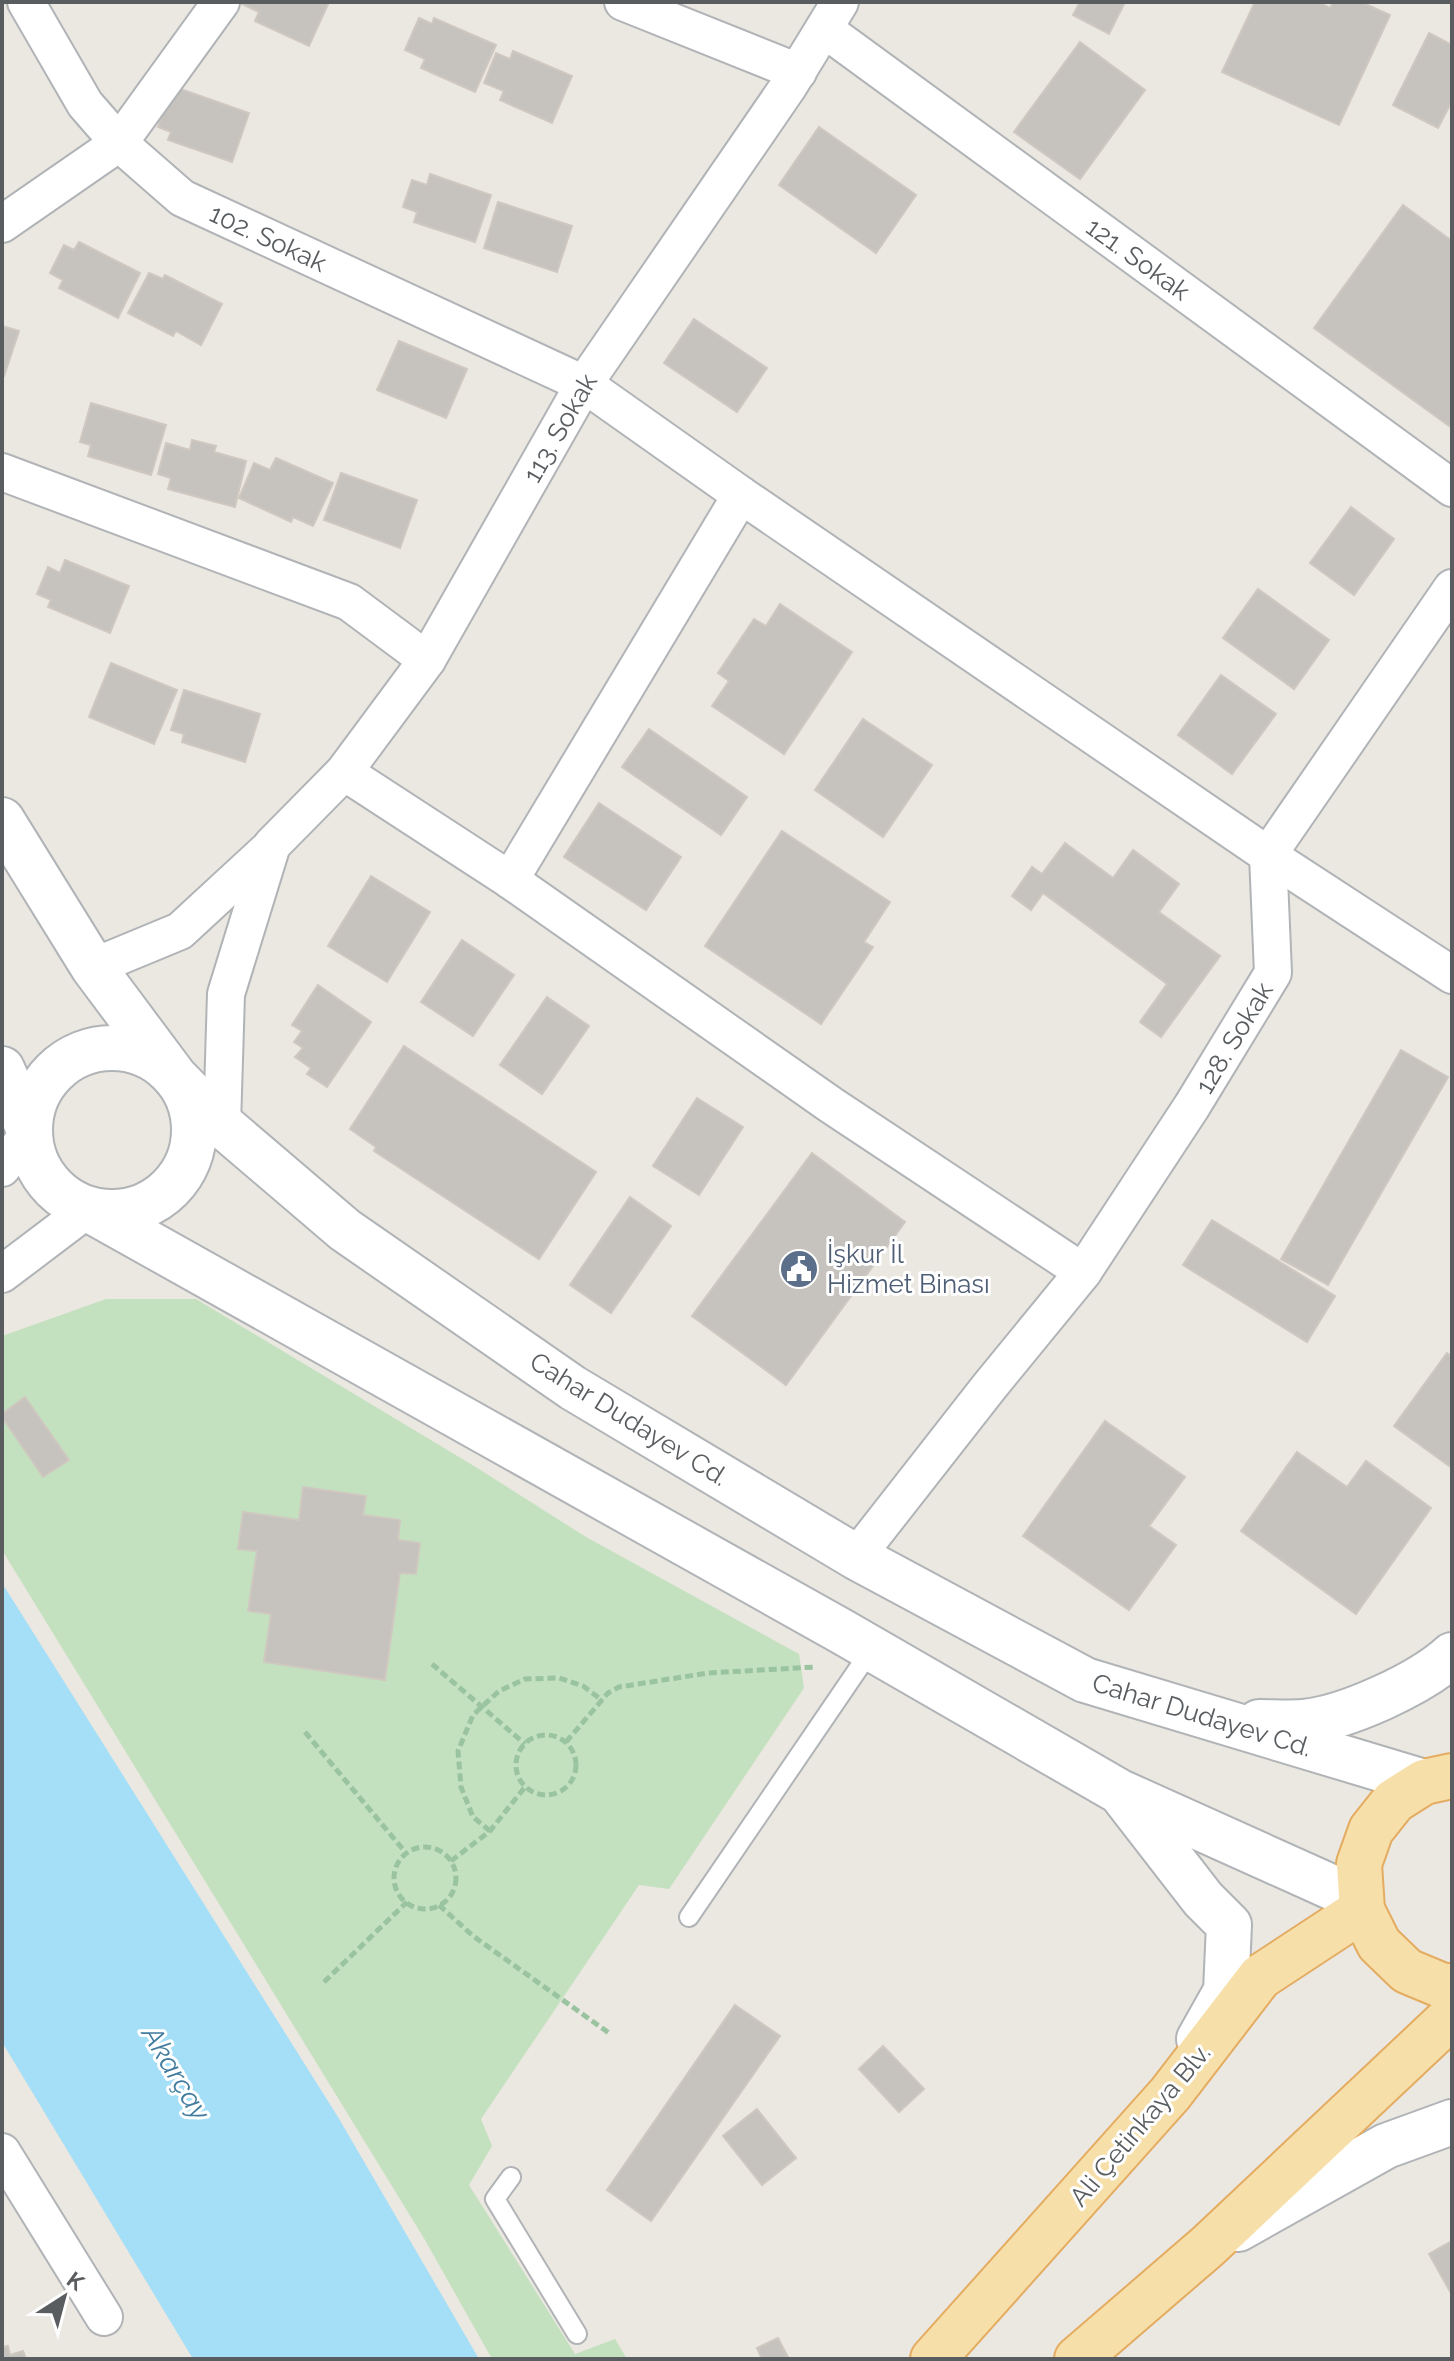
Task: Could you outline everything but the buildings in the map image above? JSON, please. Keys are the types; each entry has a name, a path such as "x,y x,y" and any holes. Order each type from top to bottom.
{"main road":[{"name":"Cahar Dudayev Cd.","path":"2,820 93,967 175,1077 222,1125 345,1230 573,1388 856,1557 1085,1680 1226,1722 1444,1775"},
{"path":"30,1132 33,1107 44,1084 61,1066 83,1053 108,1048 133,1050 156,1060 175,1077 189,1099 195,1125 192,1152 181,1176 164,1195 140,1208 114,1213 88,1209"},
{"path":"2,1069 30,1132 34,1156 46,1179 64,1197 856,1640 1120,1792 1361,1905"},
{"path":"1226,1722 1305,1722 1357,1708 1435,1671 1452,1655"},
{"path":"1444,1775 1394,1801 1371,1830 1359,1864 1361,1905 1379,1944 1407,1971 1443,1986 1452,1986"},
{"path":"1120,1792 1203,1899 1229,1925 1226,1991 1170,2094"},
{"name":"Ali Çetinkaya Blv.","path":"933,2359 1170,2094 1260,1977 1361,1905"},
{"path":"1077,2359 1208,2246 1452,2016"},
{"path":"1208,2246 1386,2146 1452,2122"}],"street":[{"name":"102. Sokak","path":"26,2 85,104 119,143 182,198 584,384 1268,855 1452,975"},
{"path":"2,224 119,143 221,2"},
{"path":"623,2 798,72"},
{"name":"113. Sokak","path":"93,967 180,931 344,772 427,660 584,384 798,72 832,15"},
{"name":"121. Sokak","path":"832,15 1452,488"},
{"path":"2,472 349,602 427,660"},
{"path":"510,880 741,495"},
{"path":"1268,855 1452,588"},
{"path":"344,772 510,880 831,1105 1083,1272"},
{"name":"113. Sokak","path":"222,1125 226,994 272,845"},
{"name":"128. Sokak","path":"856,1557 1083,1272 1192,1106 1273,973 1268,855"},
{"path":"2,1168 30,1132"},
{"path":"2,1274 88,1209"},
{"path":"2,2152 104,2317"}],"lane":[{"path":"689,1917 856,1640"},
{"path":"511,2177 495,2199 577,2334"}],"path":[{"path":"566,1742 608,1693 619,1687 708,1673 818,1667 856,1640"},
{"path":"432,1664 525,1744"},
{"path":"490,1831 473,1817 461,1787 458,1751 473,1715 499,1691 525,1679 559,1678 583,1686 602,1700"},
{"path":"305,1732 406,1853"},
{"path":"541,1735 551,1735 566,1742 577,1762 576,1772 567,1788 558,1793 539,1795 525,1787 516,1765 518,1754 525,1744 541,1735"},
{"path":"451,1861 490,1831 525,1787"},
{"path":"425,1846 444,1853 455,1870 453,1890 447,1899 439,1905 419,1908 401,1898 394,1879 399,1860 406,1853 425,1846"},
{"path":"324,1982 407,1902"},
{"path":"439,1905 473,1936 609,2033"}],"green space":[{"path":"106,1299 196,1299 586,1537 799,1654 804,1688 669,1889 639,1885 481,2119 492,2146 469,2185 575,2354 615,2339 627,2359 492,2359 425,2240 2,1550 2,1336"}],"water":[{"name":"Akarçay","path":"2,1583 338,2117 479,2359 193,2359 2,2042"}],"place":[{"name":"İşkur İl Hizmet Binası","path":"799,1269"}]}
